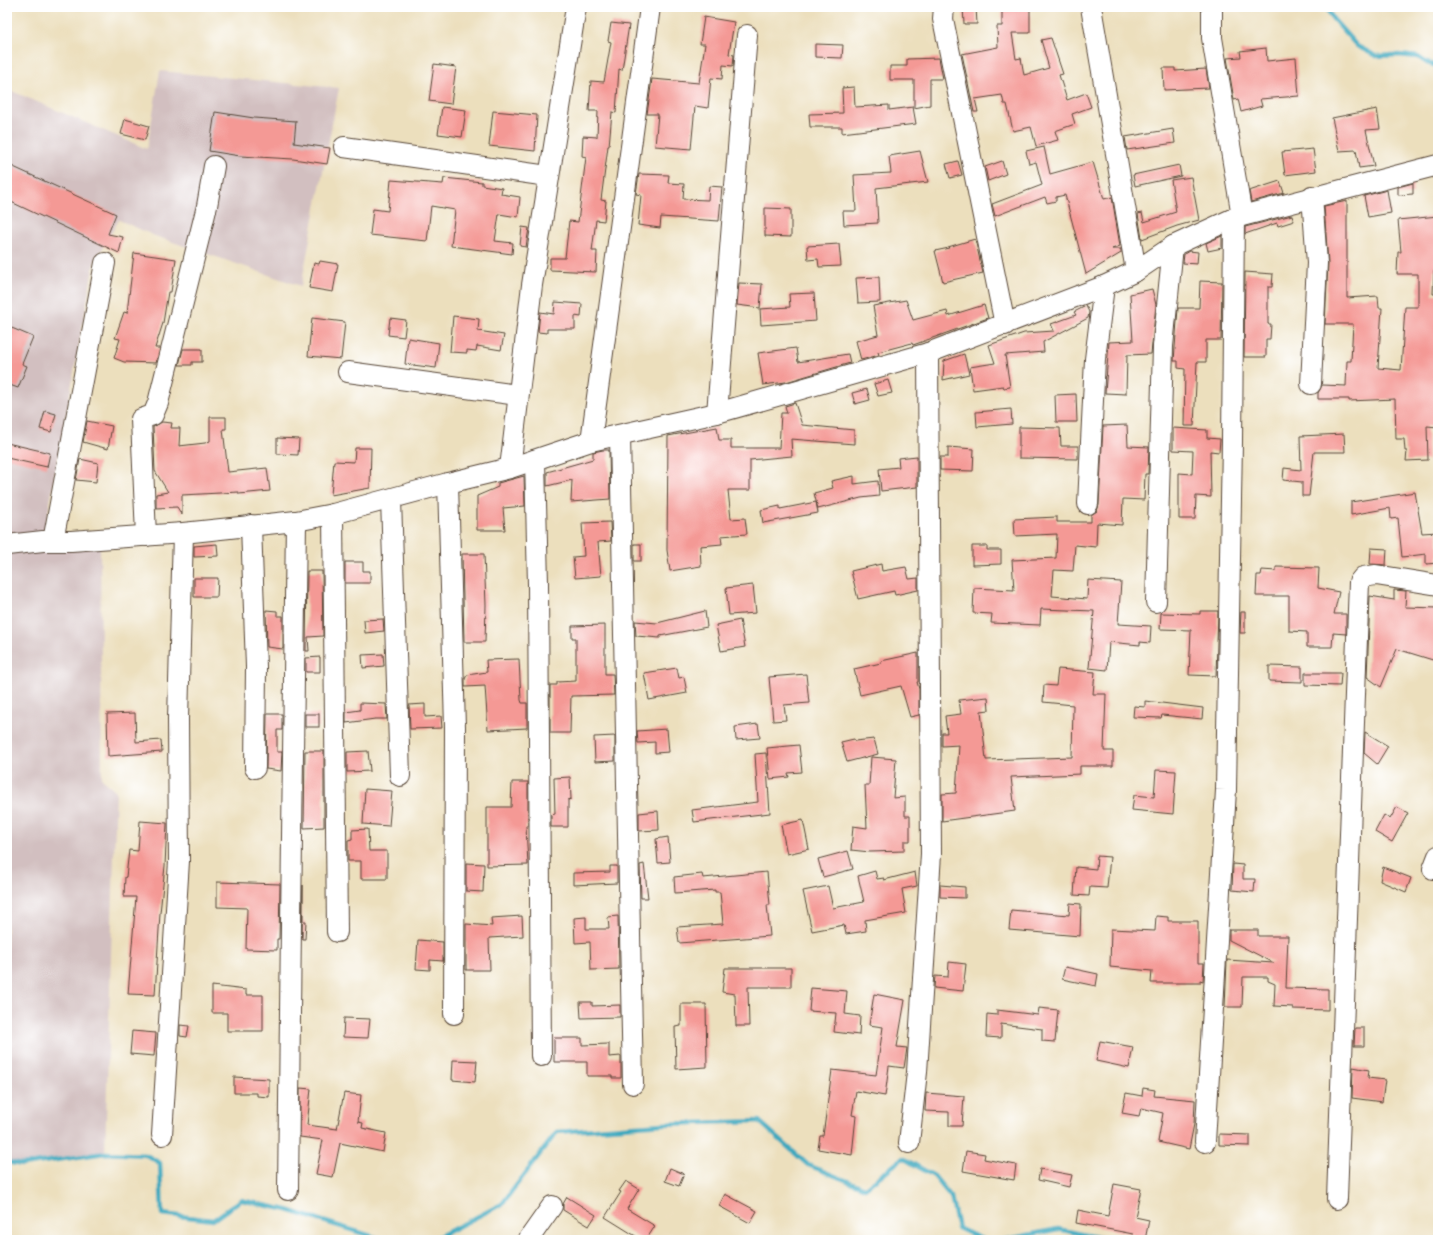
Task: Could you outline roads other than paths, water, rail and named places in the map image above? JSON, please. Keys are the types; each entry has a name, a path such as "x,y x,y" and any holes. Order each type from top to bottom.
{"street":[{"path":"510,468 532,285 548,176 576,7"},
{"path":"591,441 650,7"},
{"path":"944,7 942,19 1005,325"},
{"path":"1091,7 1136,271"},
{"path":"1205,1142 1226,790 1232,442 1238,217 1212,38 1212,7"},
{"path":"717,413 746,35"},
{"path":"344,147 548,176"},
{"path":"7,545 183,533 296,521 333,514 448,482 510,468 591,441 717,413 928,353 1005,325 1104,286 1136,271 1173,246 1238,217 1312,196 1438,165"},
{"path":"146,536 141,419 153,414 158,403 207,206 214,166"},
{"path":"1311,384 1317,263 1312,196"},
{"path":"1156,602 1163,346 1173,246"},
{"path":"53,541 105,263"},
{"path":"1088,504 1095,359 1104,286"},
{"path":"908,1143 917,1072 931,854 928,353"},
{"path":"348,372 518,395"},
{"path":"620,435 633,1084"},
{"path":"535,460 538,584 541,1056"},
{"path":"448,482 455,727 454,1014"},
{"path":"391,499 400,776"},
{"path":"333,514 337,932"},
{"path":"288,1190 289,974 294,787 296,521"},
{"path":"251,525 256,666 255,768"},
{"path":"162,1135 179,861 178,719 183,533"},
{"path":"1338,1199 1359,582 1363,577 1376,575 1438,585"},
{"path":"528,1240 552,1206"}],"waterway":[{"path":"1326,7 1333,19 1357,46 1376,56 1399,55 1418,57 1427,63 1438,66"},
{"path":"432,1240 502,1204 557,1132 662,1124 759,1121 808,1165 865,1188 903,1158 934,1176 951,1197 958,1228 984,1240"},
{"path":"7,1162 22,1165 105,1153 146,1155 160,1163 162,1214 213,1220 241,1200 287,1210 384,1240"},
{"path":"1003,1240 1058,1229 1110,1240"}]}
